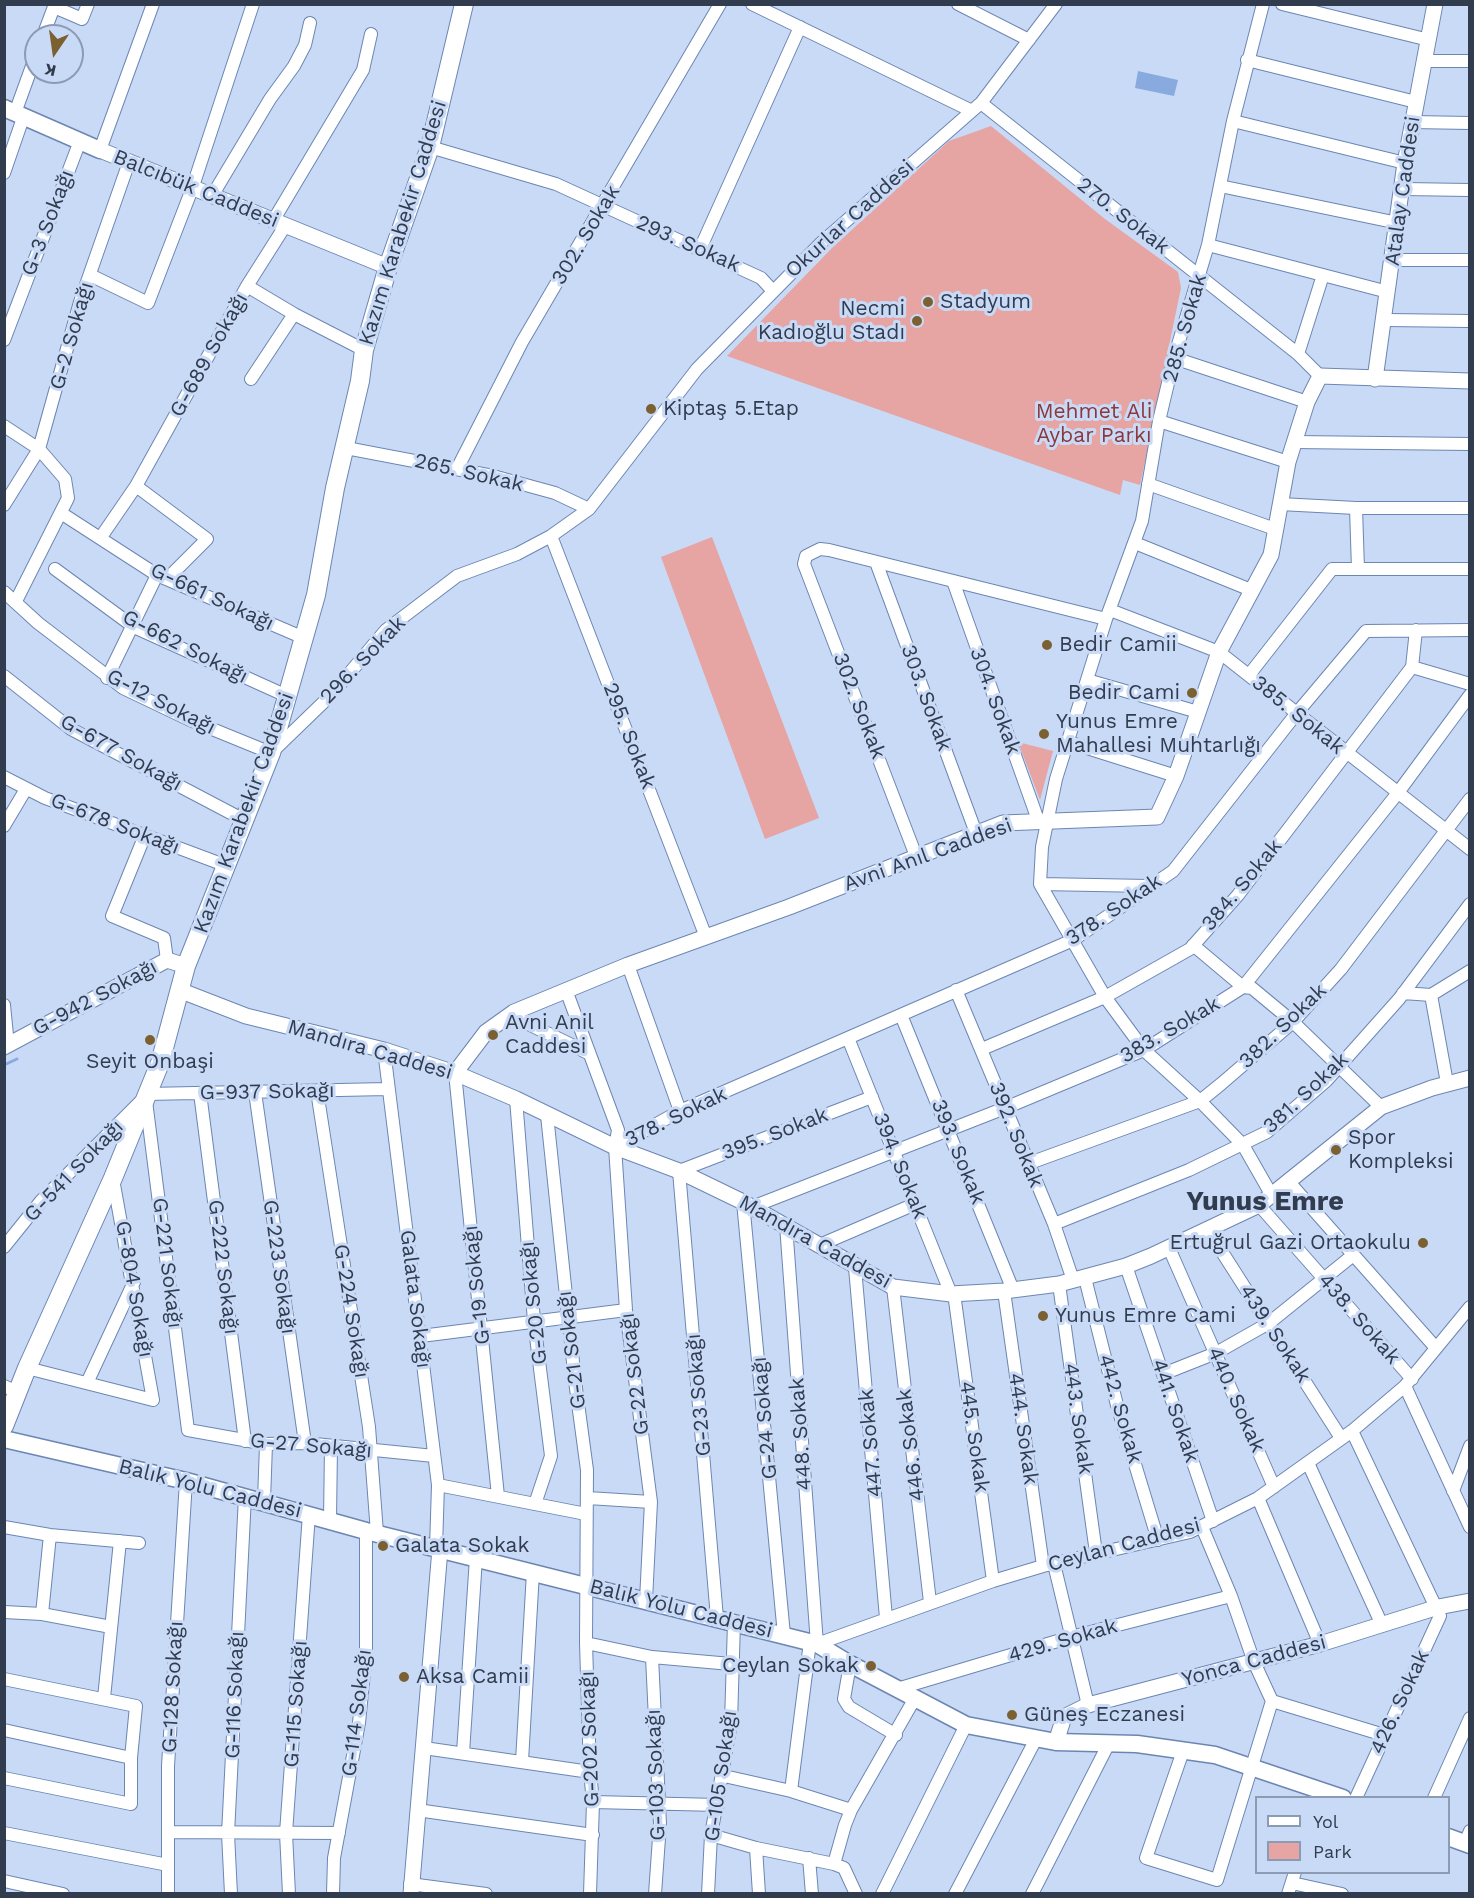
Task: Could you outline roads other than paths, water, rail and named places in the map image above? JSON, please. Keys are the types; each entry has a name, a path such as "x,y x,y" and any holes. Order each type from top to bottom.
{"main road":[{"name":"Kazım Karabekir Caddesi","path":"4,1426 11,1389 27,1368 113,1178 160,1063 186,966 271,753 289,697 304,638 346,448 364,350 388,267 430,147 464,4"},
{"name":"Balcıbük Caddesi","path":"14,113 100,150"},
{"name":"Balık Yolu Caddesi","path":"4,1439 186,1481 371,1532 587,1584 814,1643 966,1725 1056,1742 1137,1744 1183,1751 1253,1766 1321,1794"},
{"path":"1450,1837 1468,1840"}],"street":[{"path":"47,24 54,6 82,19 88,4"},
{"path":"100,150 153,4"},
{"path":"90,275 148,303 192,189 253,4"},
{"name":"302. Sokak","path":"457,469 522,342 720,4"},
{"name":"270. Sokak","path":"753,4 976,107 1200,276 1299,354 1320,376"},
{"path":"958,4 1029,40"},
{"name":"Okurlar Caddesi","path":"589,509 697,369 820,243 976,107 1056,4"},
{"name":"285. Sokak","path":"1042,820 1108,615 1142,521 1174,358 1208,245 1233,121 1263,4"},
{"path":"1282,4 1429,40"},
{"name":"Atalay Caddesi","path":"1375,379 1386,320 1405,163 1435,4"},
{"path":"212,196 270,99 294,66 304,45 310,23"},
{"path":"700,249 800,27"},
{"name":"G-689 Sokağı","path":"101,537 136,486 247,286 358,79 371,34"},
{"path":"1247,60 1416,102"},
{"path":"1424,61 1470,61"},
{"path":"4,173 14,113 25,84"},
{"path":"1233,121 1405,163"},
{"path":"1412,122 1470,123"},
{"name":"G-3 Sokağı","path":"4,340 80,141"},
{"name":"293. Sokak","path":"430,147 556,184 761,278 772,290"},
{"name":"Balcıbük Caddesi","path":"100,150 388,267"},
{"name":"G-2 Sokağı","path":"4,505 39,449 90,275 129,162"},
{"path":"1220,186 1398,223"},
{"path":"1403,189 1470,190"},
{"path":"1208,245 1388,292"},
{"path":"1394,260 1470,260"},
{"path":"1299,354 1323,274"},
{"path":"247,286 294,314 364,350"},
{"path":"251,379 294,314"},
{"path":"1386,320 1470,321"},
{"path":"1174,358 1307,402"},
{"path":"1320,376 1470,381"},
{"name":"Avni Anıl Caddesi","path":"455,1073 486,1032 510,1015 628,965 1003,823 1157,817 1176,776 1219,652 1271,555 1287,462 1307,402 1320,376"},
{"path":"1160,421 1287,462"},
{"path":"4,426 39,449 64,479 68,498 15,601"},
{"path":"1294,441 1470,444"},
{"name":"265. Sokak","path":"346,448 457,469 555,493 589,509"},
{"path":"1148,484 1275,529"},
{"path":"107,678 162,577 207,539 136,486"},
{"path":"1280,504 1356,508 1470,508"},
{"path":"1356,508 1358,569"},
{"name":"296. Sokak","path":"271,753 330,695 386,630 457,576 517,554 552,536 589,509"},
{"name":"G-661 Sokağı","path":"61,513 162,577 304,638"},
{"name":"295. Sokak","path":"552,536 706,937"},
{"path":"1135,543 1251,590"},
{"name":"385. Sokak","path":"806,556 820,549 1108,615 1219,652 1346,754 1470,849"},
{"name":"302. Sokak","path":"806,556 804,564 916,856"},
{"name":"303. Sokak","path":"876,562 976,833"},
{"name":"G-662 Sokağı","path":"55,569 134,627 289,697"},
{"path":"1249,675 1332,569 1470,569"},
{"name":"304. Sokak","path":"953,581 1042,820"},
{"name":"G-12 Sokağı","path":"4,592 38,623 107,678 175,713 271,753"},
{"path":"1416,630 1412,667 1470,684"},
{"name":"378. Sokak","path":"615,1147 680,1111 1073,940 1173,871 1296,714 1366,631 1470,630"},
{"name":"384. Sokak","path":"982,1049 1105,997 1193,945 1238,895 1412,667"},
{"name":"G-677 Sokağı","path":"4,676 71,729 244,820"},
{"path":"1087,680 1198,712"},
{"name":"383. Sokak","path":"748,1204 1005,1108 1144,1050 1243,987 1397,794 1470,695"},
{"path":"1068,742 1176,776"},
{"name":"G-678 Sokağı","path":"4,777 26,789 227,866"},
{"path":"4,825 26,789"},
{"name":"382. Sokak","path":"1027,1164 1200,1101 1293,1022 1341,969 1470,799"},
{"path":"1042,820 1040,884 1105,997 1144,1050 1200,1101 1243,1145 1272,1194"},
{"path":"145,835 112,915 164,938 167,960"},
{"path":"1040,884 1149,886"},
{"name":"381. Sokak","path":"1054,1224 1189,1170 1267,1132 1326,1081 1403,993 1470,904"},
{"path":"1193,945 1243,987 1252,988 1293,1022 1381,1107"},
{"name":"G-942 Sokağı","path":"6,1046 167,960 186,966"},
{"path":"628,965 680,1111"},
{"path":"1403,993 1431,995 1470,971"},
{"name":"Mandıra Caddesi","path":"179,990 246,1016 384,1050 455,1073 516,1099 615,1147 679,1171 748,1204 822,1244 855,1268 893,1287 952,1294 1009,1291 1072,1281 1126,1266 1208,1230 1259,1204 1381,1107 1447,1083 1470,1078"},
{"name":"G-22 Sokağı","path":"566,990 618,1130 615,1147 626,1310 651,1502 646,1600"},
{"name":"392. Sokak","path":"956,990 1054,1224 1072,1281"},
{"path":"1431,995 1447,1083"},
{"path":"4,1005 6,1046"},
{"path":"510,1015 588,1053"},
{"name":"393. Sokak","path":"901,1015 949,1128 1009,1291"},
{"name":"394. Sokak","path":"848,1038 952,1294"},
{"name":"Galata Sokağı","path":"384,1050 387,1089 421,1336 438,1485 438,1549"},
{"name":"G-19 Sokağı","path":"455,1073 498,1496"},
{"name":"G-937 Sokağı","path":"147,1095 387,1089"},
{"name":"G-224 Sokağı","path":"317,1091 372,1450 371,1532"},
{"name":"G-223 Sokağı","path":"255,1092 305,1443"},
{"name":"G-222 Sokağı","path":"200,1093 245,1441"},
{"name":"G-541 Sokağı","path":"4,1247 41,1201 147,1095"},
{"name":"G-221 Sokağı","path":"147,1095 188,1430"},
{"name":"395. Sokak","path":"679,1171 872,1097"},
{"name":"G-20 Sokağı","path":"516,1099 534,1321 551,1456 536,1504"},
{"name":"G-21 Sokağı","path":"547,1115 587,1470 587,1584"},
{"name":"G-23 Sokağı","path":"679,1171 726,1620"},
{"name":"G-804 Sokağı","path":"87,1383 153,1400 134,1282 113,1178"},
{"path":"1288,1181 1436,1348"},
{"name":"G-24 Sokağı","path":"748,1204 784,1635"},
{"path":"822,1244 915,1204"},
{"name":"438. Sokak","path":"1259,1204 1409,1383 1470,1527"},
{"name":"448. Sokak","path":"786,1225 814,1643 791,1791"},
{"name":"439. Sokak","path":"1208,1230 1341,1438"},
{"name":"440. Sokak","path":"1169,1248 1274,1487"},
{"path":"1163,1374 1216,1353 1269,1323 1353,1256"},
{"name":"441. Sokak","path":"1126,1266 1163,1374 1207,1524 1231,1596 1254,1662 1272,1701"},
{"name":"447. Sokak","path":"855,1268 886,1618"},
{"name":"442. Sokak","path":"1072,1281 1117,1405 1158,1540"},
{"name":"443. Sokak","path":"1072,1281 1096,1553"},
{"path":"27,1368 87,1383 134,1282"},
{"name":"446. Sokak","path":"893,1287 930,1602"},
{"name":"444. Sokak","path":"1009,1291 1048,1565 1071,1637 1088,1705"},
{"name":"445. Sokak","path":"952,1294 993,1581"},
{"name":"Ceylan Caddesi","path":"814,1643 993,1581 1096,1553 1158,1540 1207,1524 1258,1498 1352,1431 1409,1383 1436,1348 1465,1322 1470,1307"},
{"path":"421,1336 626,1310"},
{"name":"G-27 Sokağı","path":"188,1430 266,1444 305,1443 434,1456"},
{"path":"1352,1431 1438,1607"},
{"path":"264,1501 266,1444"},
{"path":"330,1520 331,1446"},
{"path":"1453,1491 1467,1464 1470,1446"},
{"path":"1308,1463 1382,1625"},
{"name":"G-128 Sokağı","path":"168,1893 168,1766 186,1481"},
{"path":"438,1485 586,1514"},
{"name":"G-116 Sokağı","path":"231,1893 228,1834 245,1496"},
{"path":"588,1498 651,1502"},
{"path":"1258,1498 1320,1644"},
{"name":"G-115 Sokağı","path":"289,1893 286,1833 309,1514"},
{"path":"4,1527 50,1535 139,1543"},
{"name":"G-114 Sokağı","path":"333,1893 334,1858 359,1723 366,1652 371,1532"},
{"path":"42,1614 50,1535"},
{"path":"104,1698 120,1541"},
{"path":"438,1549 411,1889 486,1893"},
{"path":"463,1753 476,1558"},
{"path":"522,1761 532,1572"},
{"name":"G-202 Sokağı","path":"587,1584 586,1643 593,1802 590,1893"},
{"name":"429. Sokak","path":"897,1689 1071,1637 1231,1596"},
{"name":"Yonca Caddesi","path":"1056,1742 1064,1717 1088,1705 1320,1644 1438,1607 1470,1601"},
{"name":"426. Sokak","path":"1356,1796 1440,1616 1438,1607"},
{"path":"4,1612 42,1614 111,1627"},
{"name":"G-105 Sokağı","path":"708,1893 711,1835 724,1776 731,1723 731,1664 726,1620"},
{"path":"586,1643 652,1657 731,1664"},
{"name":"G-103 Sokağı","path":"652,1657 659,1804 655,1893"},
{"path":"850,1664 844,1699 849,1707 896,1735"},
{"path":"4,1679 136,1706 131,1758 131,1804 4,1778"},
{"path":"834,1864 844,1825 851,1810 896,1735 915,1698"},
{"path":"1183,1751 1146,1858 1217,1880 1272,1701 1384,1735"},
{"path":"1434,1796 1470,1718"},
{"path":"882,1893 966,1725"},
{"path":"4,1730 131,1758"},
{"path":"955,1893 1037,1737"},
{"path":"1032,1893 1109,1743"},
{"path":"424,1748 590,1772"},
{"path":"724,1776 791,1791 851,1810"},
{"path":"593,1802 718,1805"},
{"path":"417,1810 593,1835"},
{"path":"168,1832 339,1833"},
{"path":"4,1833 168,1865"},
{"path":"711,1835 756,1848 834,1864 844,1868 856,1893"},
{"path":"756,1848 759,1893"},
{"path":"809,1858 812,1893"},
{"path":"4,1881 63,1893"},
{"path":"1292,1883 1342,1893"}],"water":[{"path":"1138,71 1178,80 1174,96 1135,88"}],"waterway":[{"path":"4,1065 17,1059"}],"place":[{"name":"Stadyum","path":"928,302"},
{"name":"Necmi Kadıoğlu Stadı","path":"917,321"},
{"name":"Kiptaş 5.Etap","path":"651,409"},
{"name":"Bedir Camii","path":"1047,645"},
{"name":"Bedir Cami","path":"1192,693"},
{"name":"Yunus Emre Mahallesi Muhtarlığı","path":"1044,734"},
{"name":"Avni Anil Caddesi","path":"493,1035"},
{"name":"Seyit Onbaşi","path":"150,1040"},
{"name":"Spor Kompleksi","path":"1336,1150"},
{"name":"Ertuğrul Gazi Ortaokulu","path":"1423,1243"},
{"name":"Yunus Emre Cami","path":"1043,1316"},
{"name":"Galata Sokak","path":"383,1546"},
{"name":"Ceylan Sokak","path":"871,1666"},
{"name":"Aksa Camii","path":"404,1677"},
{"name":"Güneş Eczanesi","path":"1012,1715"}],"district":[{"name":"Yunus Emre","path":"1265,1202"}],"park label":[{"name":"Mehmet Ali Aybar Parkı","path":"1094,424"}]}
